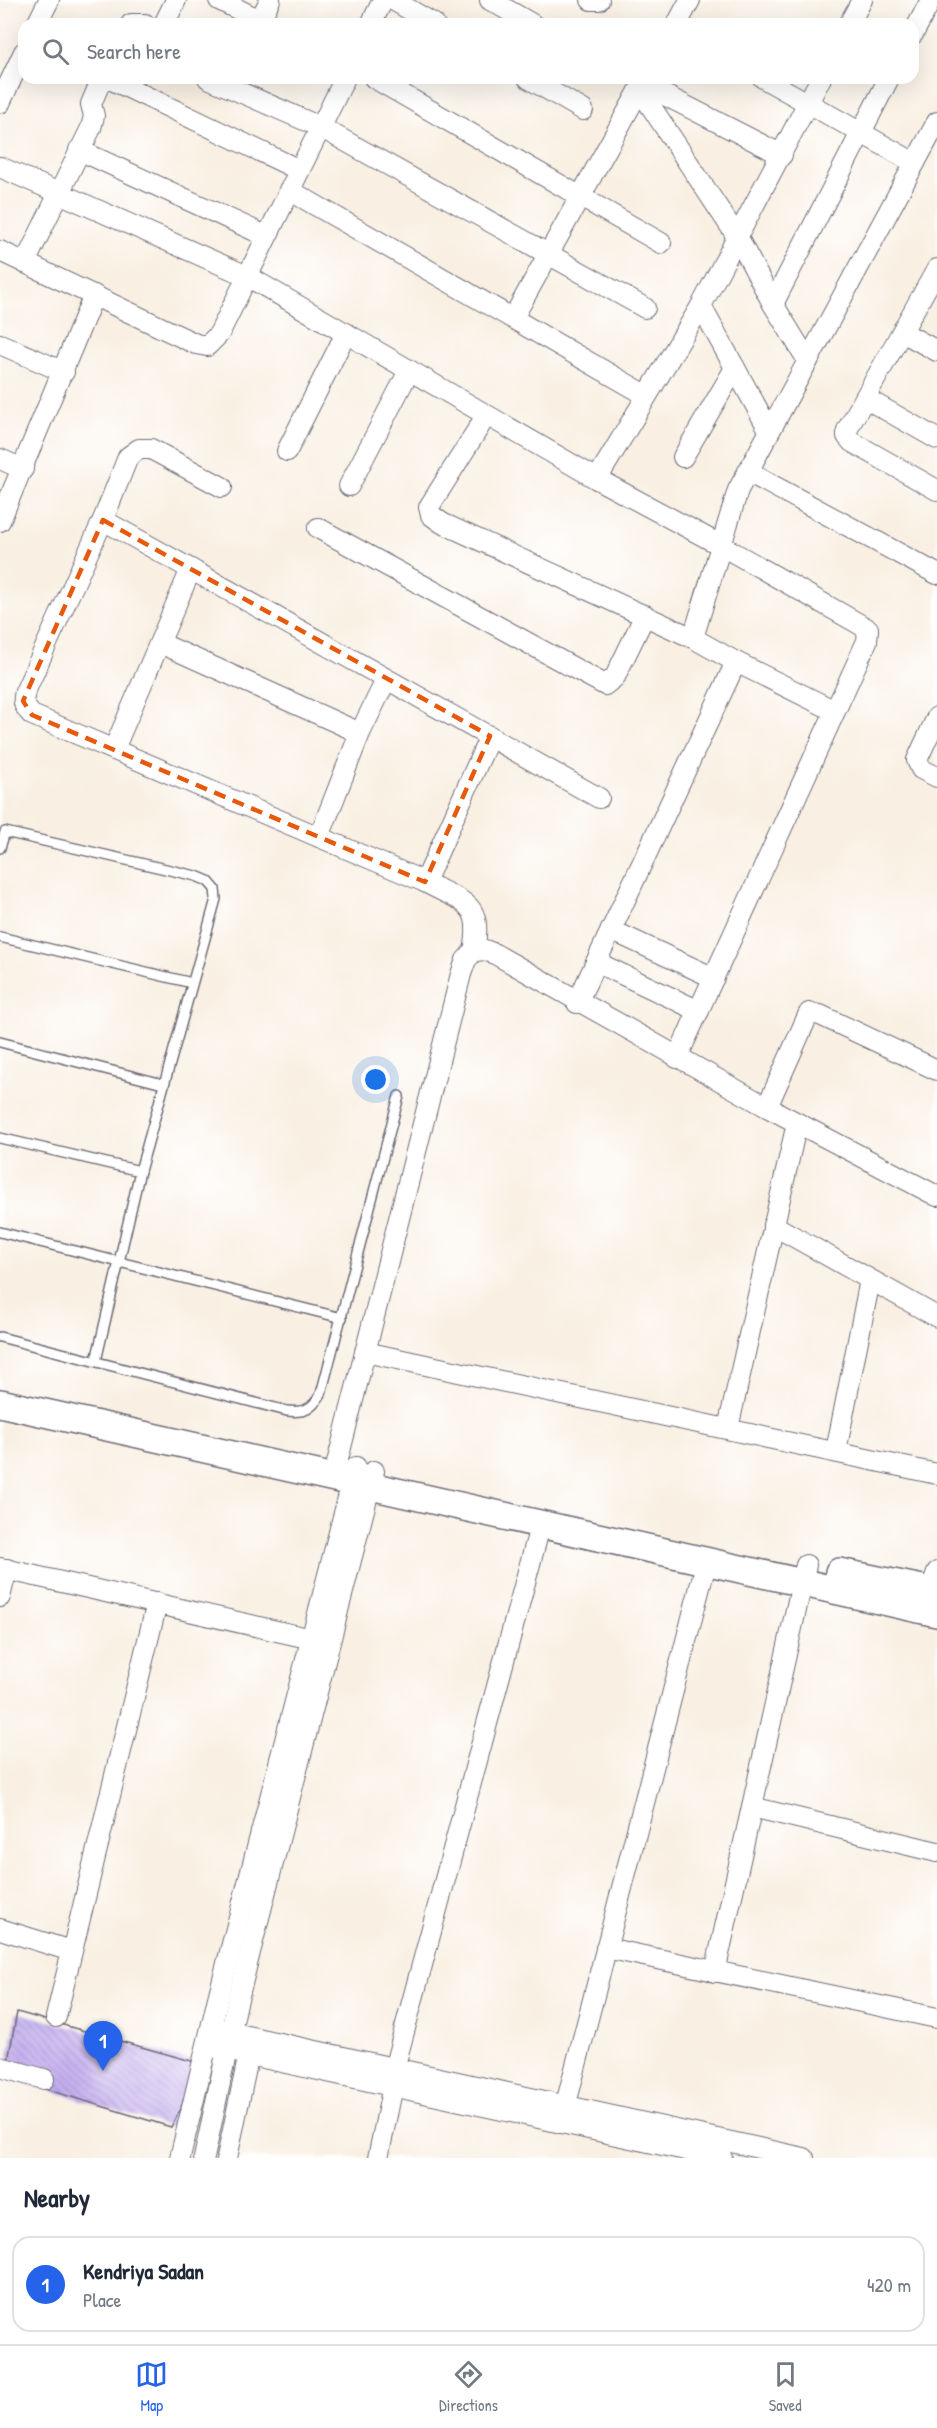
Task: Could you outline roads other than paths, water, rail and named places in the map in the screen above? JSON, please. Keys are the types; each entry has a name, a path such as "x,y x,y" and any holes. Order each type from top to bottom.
{"street":[{"path":"40,18 49,0"},
{"path":"167,18 176,0"},
{"path":"219,0 256,18"},
{"path":"265,18 270,0"},
{"path":"374,18 383,0"},
{"path":"393,0 424,18"},
{"path":"490,0 522,18"},
{"path":"591,0 599,0"},
{"path":"680,18 690,0"},
{"path":"852,18 862,0"},
{"path":"919,23 931,0"},
{"path":"0,103 18,65"},
{"path":"25,263 57,192 93,122 91,105 100,84"},
{"path":"120,84 298,170"},
{"path":"221,84 320,128 645,308"},
{"path":"0,251 196,344 207,346 219,334 342,84"},
{"path":"384,84 661,243"},
{"path":"538,84 583,110"},
{"path":"513,318 643,84"},
{"path":"643,84 782,154"},
{"path":"643,84 738,238 773,304 808,361"},
{"path":"774,84 915,163"},
{"path":"597,480 701,306 817,84"},
{"path":"773,304 886,84"},
{"path":"693,638 722,546 729,515 748,472 915,163 935,131"},
{"path":"79,150 266,236"},
{"path":"0,167 247,276 597,480 722,546 868,629 867,642 677,1058"},
{"path":"289,190 646,395"},
{"path":"937,269 904,333 847,430 847,436 852,442 937,489"},
{"path":"0,521 64,372 94,295"},
{"path":"701,306 769,430"},
{"path":"287,451 346,333"},
{"path":"904,333 937,351"},
{"path":"0,344 64,372"},
{"path":"682,457 735,368"},
{"path":"349,486 409,372"},
{"path":"865,398 937,439"},
{"path":"486,416 432,503 429,512 431,515 442,523 693,638 835,711"},
{"path":"204,2158 358,1473 366,1352 461,974 466,960 474,951 478,923 476,915 463,903 425,882 32,715 25,708 23,701 103,520 128,457 139,449 158,451 222,487"},
{"path":"0,459 23,469"},
{"path":"748,472 937,574"},
{"path":"103,520 599,798"},
{"path":"318,528 605,685 615,677 645,615"},
{"path":"114,749 191,569"},
{"path":"160,643 360,733"},
{"path":"578,1003 736,662"},
{"path":"319,837 360,733 386,680"},
{"path":"937,717 917,760 921,769 937,777"},
{"path":"425,882 490,736"},
{"path":"611,930 714,978"},
{"path":"474,951 485,950 495,954 578,1003 797,1124 937,1196"},
{"path":"596,962 699,1011"},
{"path":"767,1107 809,1013 820,1015 937,1070"},
{"path":"728,1428 797,1124"},
{"path":"773,1225 937,1317"},
{"path":"837,1451 870,1280"},
{"path":"366,1352 937,1474"},
{"path":"0,1388 358,1473 804,1574"},
{"path":"0,1403 358,1473 541,1522 707,1560 936,1592"},
{"path":"180,2158 312,1639 358,1473"},
{"path":"378,2158 393,2077 541,1522"},
{"path":"563,2115 707,1560"},
{"path":"0,1597 4,1568 312,1639"},
{"path":"715,1972 804,1574"},
{"path":"56,2017 157,1603"},
{"path":"752,1807 937,1852"},
{"path":"0,1929 71,1951"},
{"path":"606,1948 937,2018"},
{"path":"209,2037 563,2115 804,2158"},
{"path":"230,2041 249,2054 393,2077"},
{"path":"227,2158 249,2054"},
{"path":"0,2067 44,2079"},
{"path":"563,2115 722,2158"}],"lane":[{"path":"0,848 2,831 196,876 208,881 215,889 216,899 140,1171 96,1361"},
{"path":"0,937 192,983"},
{"path":"0,1042 163,1084"},
{"path":"0,1337 301,1412 313,1407 321,1394 342,1318 399,1095"},
{"path":"0,1138 140,1171"},
{"path":"0,1232 342,1318"}],"place":[{"name":"Kendriya Sadan","path":"103,2071"}]}
